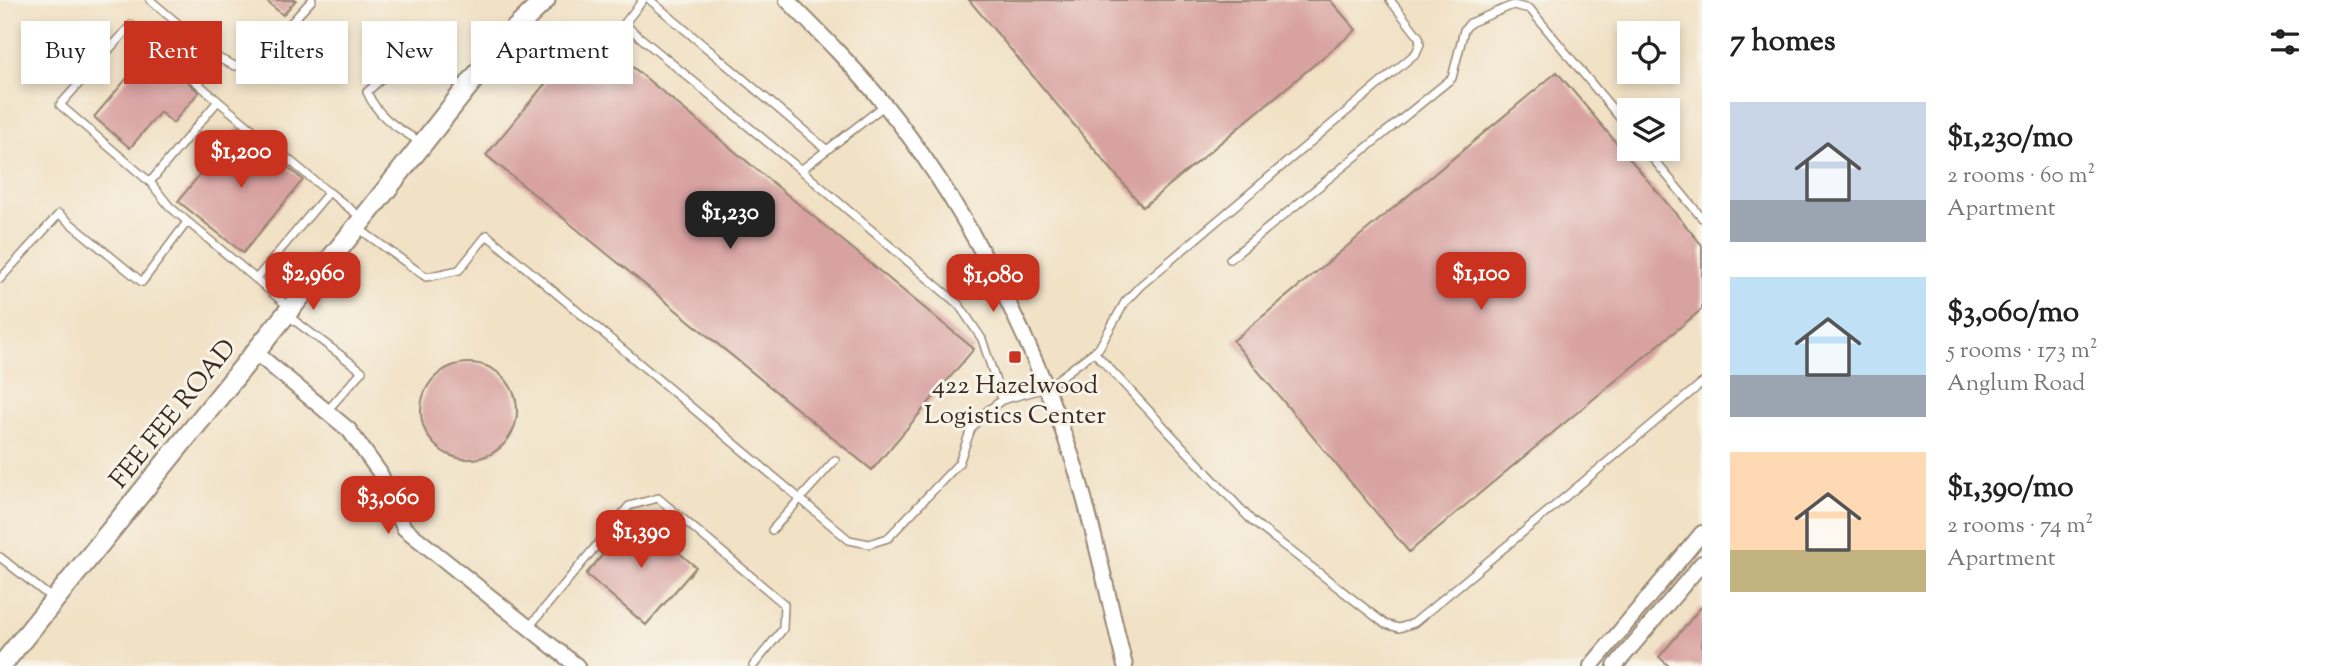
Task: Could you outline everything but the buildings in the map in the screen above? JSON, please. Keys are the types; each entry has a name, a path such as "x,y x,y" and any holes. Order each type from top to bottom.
{"street":[{"name":"FEE FEE ROAD","path":"1,666 507,37 545,0"},
{"path":"787,0 885,105 946,191 994,276 1046,388 1073,461 1125,666"},
{"path":"255,352 349,430 380,473 404,528 577,666"},
{"path":"1591,666 1702,533"},
{"path":"1615,666 1702,562"}],"lane":[{"path":"150,0 220,59 235,66 254,63 312,0"},
{"path":"643,0 624,24 802,170 959,305 982,339 1002,400"},
{"path":"650,0 827,150"},
{"path":"326,411 362,371 288,311 256,279 170,207 150,182 60,105 131,25 328,192 360,223 426,276 459,270 487,235 849,540 869,544 888,538 959,463 971,429 983,414 1002,400 1046,388 1099,348 1125,302 1140,286 1416,53 1420,44 1419,37 1390,0"},
{"path":"1230,259 1452,78 1464,30 1471,23 1513,5 1530,9 1617,114"},
{"path":"376,84 367,92 374,108 423,144"},
{"path":"150,182 218,100"},
{"path":"802,170 885,105"},
{"path":"1655,161 1702,218"},
{"path":"256,279 328,192"},
{"path":"0,279 59,214 142,282 187,222"},
{"path":"1094,352 1252,521 1385,624 1399,628 1413,623 1702,383"},
{"path":"772,530 835,460"},
{"path":"529,628 629,506 658,498 784,604 783,629 753,666"},
{"path":"0,557 54,600"}],"place":[{"name":"422 Hazelwood Logistics Center","path":"1015,357"}]}
